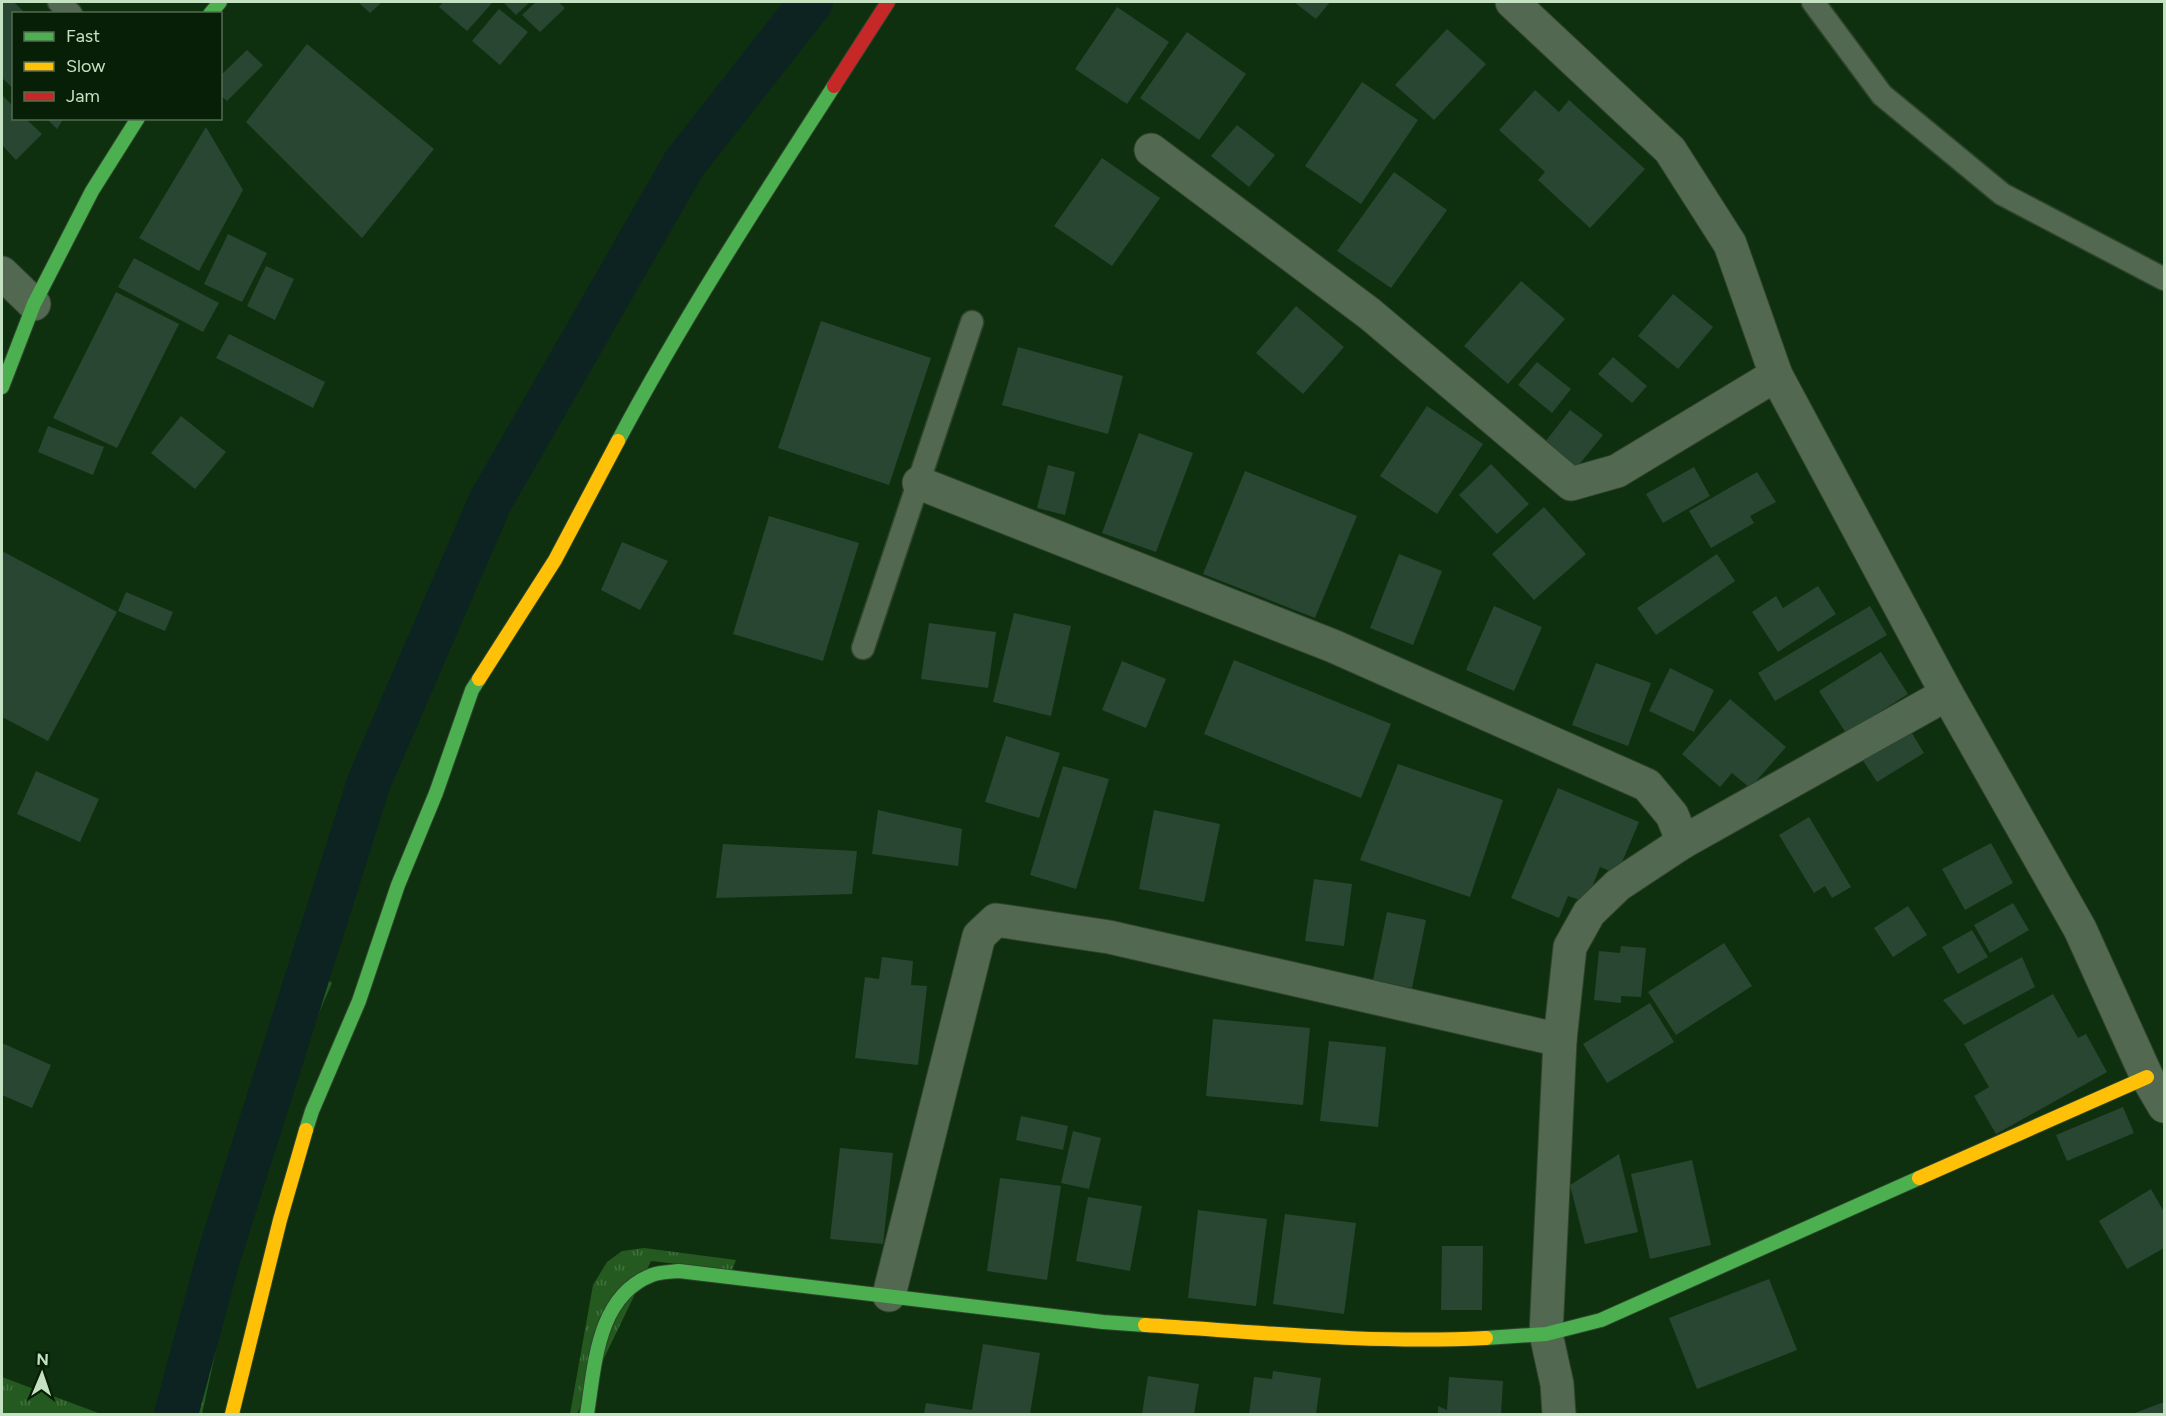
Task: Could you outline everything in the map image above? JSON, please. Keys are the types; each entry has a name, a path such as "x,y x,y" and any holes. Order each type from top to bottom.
{"street":[{"path":"232,1414 280,1220 312,1111 359,1001 398,885 436,793 472,690 555,560 647,387 734,243 888,2"},
{"path":"1512,2 1670,150 1730,244 1776,375 1947,694 2080,929 2147,1077 2164,1106"},
{"path":"2,387 34,304 92,191 137,120"},
{"path":"1151,150 1370,314 1571,484 1617,471 1776,375"},
{"path":"2,273 34,304"},
{"path":"919,483 1333,646 1647,785 1672,815 1683,842"},
{"path":"1559,1414 1557,1384 1546,1334 1560,1040 1570,947 1589,913 1618,885 1683,842 1947,694"},
{"path":"889,1295 979,936 996,920 1109,937 1560,1040"},
{"path":"587,1414 601,1337 609,1311 623,1291 651,1275 679,1271 1103,1322 1327,1336 1443,1340 1546,1334 1601,1320 2147,1077"}],"lane":[{"path":"1813,2 1882,95 2002,194 2164,279"},
{"path":"863,648 972,322"}],"green space":[{"path":"300,958 332,983 279,1104 231,1282 202,1414 173,1414 214,1241"},
{"path":"644,1248 736,1260 732,1270 651,1261 577,1414 570,1414 593,1285 607,1262 622,1251"},
{"path":"2,1377 101,1414 2,1414"}],"building":[{"path":"2,2 14,2 24,12 12,12 12,87 2,78"},
{"path":"358,2 382,2 370,13"},
{"path":"443,2 492,3 467,31 439,7"},
{"path":"503,2 530,2 516,15"},
{"path":"536,2 558,2 565,8 540,32 522,15"},
{"path":"1294,2 1330,2 1316,19"},
{"path":"1117,7 1169,42 1127,104 1075,69"},
{"path":"499,9 528,32 500,65 472,41"},
{"path":"1447,29 1486,64 1434,120 1395,85"},
{"path":"1187,32 1246,74 1199,140 1140,98"},
{"path":"307,44 434,149 362,238 246,122"},
{"path":"247,50 263,65 227,101 222,97 222,74"},
{"path":"1362,82 1418,120 1361,204 1305,166"},
{"path":"1535,90 1559,112 1569,100 1645,169 1590,228 1538,180 1545,172 1499,130"},
{"path":"2,95 12,105 12,120 27,120 42,134 16,160 2,145"},
{"path":"48,120 63,120 57,129"},
{"path":"1237,125 1275,155 1249,187 1211,156"},
{"path":"206,127 243,190 199,271 139,238"},
{"path":"1102,158 1160,198 1112,266 1054,226"},
{"path":"1394,172 1447,210 1391,288 1337,251"},
{"path":"228,234 267,253 242,302 204,284"},
{"path":"134,258 219,303 203,332 118,287"},
{"path":"266,266 294,279 275,320 247,306"},
{"path":"1521,281 1565,319 1508,384 1464,346"},
{"path":"116,292 179,324 117,448 53,418"},
{"path":"1673,294 1713,327 1678,369 1638,336"},
{"path":"1296,306 1344,347 1303,394 1256,353"},
{"path":"821,321 931,358 889,485 778,448"},
{"path":"229,334 325,382 313,408 216,358"},
{"path":"1018,347 1123,376 1108,434 1002,405"},
{"path":"1613,357 1647,386 1632,403 1598,374"},
{"path":"1537,362 1571,389 1552,413 1518,385"},
{"path":"1427,406 1483,444 1437,514 1380,476"},
{"path":"1570,410 1603,435 1577,467 1545,442"},
{"path":"181,416 226,452 195,489 151,453"},
{"path":"48,426 104,447 93,475 38,452"},
{"path":"1139,433 1193,453 1156,552 1102,533"},
{"path":"1491,464 1529,504 1497,534 1459,495"},
{"path":"1048,465 1075,472 1065,515 1037,508"},
{"path":"1694,467 1710,496 1663,523 1646,494"},
{"path":"1245,471 1357,516 1315,618 1203,574"},
{"path":"1757,472 1776,502 1750,516 1754,523 1711,548 1689,511"},
{"path":"1544,507 1586,554 1534,600 1492,554"},
{"path":"769,516 859,543 823,661 733,634"},
{"path":"622,542 668,561 640,610 601,590"},
{"path":"2,551 117,612 48,741 2,717"},
{"path":"1399,554 1442,571 1413,645 1370,628"},
{"path":"1717,554 1735,581 1656,635 1637,608"},
{"path":"1818,586 1836,614 1778,652 1752,612 1776,596 1783,608"},
{"path":"126,592 173,612 165,631 118,611"},
{"path":"1494,606 1542,627 1514,691 1466,670"},
{"path":"1870,606 1887,635 1775,701 1758,673"},
{"path":"1014,613 1071,626 1051,716 993,702"},
{"path":"929,623 996,632 988,688 921,679"},
{"path":"1881,652 1908,694 1846,733 1819,691"},
{"path":"1234,660 1391,724 1361,798 1204,734"},
{"path":"1122,661 1166,679 1146,728 1102,710"},
{"path":"1596,663 1651,683 1628,746 1572,725"},
{"path":"1670,668 1714,690 1694,732 1649,711"},
{"path":"1730,699 1786,747 1750,788 1732,773 1720,787 1682,754"},
{"path":"1910,730 1924,753 1877,782 1862,759"},
{"path":"1006,736 1060,753 1039,818 985,802"},
{"path":"1398,764 1503,800 1470,897 1360,860"},
{"path":"1063,766 1109,779 1076,889 1030,875"},
{"path":"36,771 99,799 80,842 17,814"},
{"path":"1558,788 1639,822 1617,874 1600,867 1586,902 1568,896 1559,918 1511,898"},
{"path":"878,810 962,829 958,866 872,854"},
{"path":"1154,810 1220,824 1204,902 1139,889"},
{"path":"1809,817 1851,887 1832,898 1825,886 1814,893 1779,835"},
{"path":"1991,843 2013,883 1965,910 1942,869"},
{"path":"723,844 857,851 852,894 716,898"},
{"path":"1314,879 1352,884 1344,946 1305,941"},
{"path":"2013,903 2029,930 1990,953 1974,925"},
{"path":"1908,906 1927,935 1893,957 1874,928"},
{"path":"1387,912 1426,920 1412,988 1373,980"},
{"path":"1972,930 1988,957 1958,974 1942,947"},
{"path":"1724,943 1752,986 1676,1035 1648,992"},
{"path":"1621,946 1646,948 1641,997 1621,996 1621,1003 1594,1000 1599,951 1620,953"},
{"path":"882,957 913,961 911,985 927,986 918,1065 855,1058 865,977 879,979"},
{"path":"2022,957 2035,987 1964,1025 1943,1000"},
{"path":"2053,994 2078,1038 2086,1034 2107,1072 1996,1134 1974,1096 1989,1087 1964,1044"},
{"path":"1650,1003 1674,1042 1607,1083 1583,1044"},
{"path":"1213,1019 1310,1028 1303,1105 1206,1096"},
{"path":"1329,1041 1386,1047 1378,1127 1320,1121"},
{"path":"2,1043 51,1065 32,1108 2,1095"},
{"path":"2123,1107 2134,1133 2067,1161 2056,1135"},
{"path":"1021,1116 1068,1126 1063,1150 1016,1140"},
{"path":"1073,1131 1101,1138 1089,1189 1061,1183"},
{"path":"840,1148 893,1153 883,1244 830,1239"},
{"path":"1619,1154 1638,1232 1585,1244 1570,1185"},
{"path":"1692,1160 1711,1245 1650,1259 1631,1174"},
{"path":"1000,1178 1061,1186 1047,1280 987,1271"},
{"path":"2151,1189 2164,1212 2164,1248 2127,1269 2099,1221"},
{"path":"1088,1197 1142,1206 1130,1271 1076,1261"},
{"path":"1198,1210 1267,1219 1256,1306 1188,1298"},
{"path":"1285,1214 1356,1223 1344,1314 1273,1304"},
{"path":"1442,1246 1483,1246 1482,1310 1441,1310"},
{"path":"1769,1279 1797,1350 1697,1389 1669,1318"},
{"path":"983,1344 1040,1353 1030,1414 924,1414 926,1403 972,1410"},
{"path":"1273,1371 1321,1378 1316,1414 1249,1414 1254,1377 1272,1379"},
{"path":"1148,1376 1199,1384 1194,1414 1142,1414"},
{"path":"1449,1377 1503,1381 1501,1414 1438,1414 1438,1406 1447,1410"},
{"path":"2164,1402 2164,1414 2132,1414"}],"waterway":[{"path":"176,1414 218,1259 369,782 490,502 684,164 811,2"}],"traffic: fast":[{"path":"212,12 220,2"},
{"path":"618,441 695,306 834,86"},
{"path":"2,387 34,304 92,191 137,120"},
{"path":"306,1130 359,1001 398,885 436,793 472,690 479,679"},
{"path":"1486,1338 1546,1334 1601,1320 1919,1178"},
{"path":"587,1414 597,1354 609,1315 634,1285 652,1275 662,1273 679,1271 1103,1322 1145,1325"}],"traffic: slow":[{"path":"479,679 555,560 618,441"},
{"path":"1919,1178 2147,1077"},
{"path":"232,1414 280,1220 306,1130"},
{"path":"1145,1325 1358,1338 1486,1338"}],"traffic: jam":[{"path":"834,86 888,2"}]}
